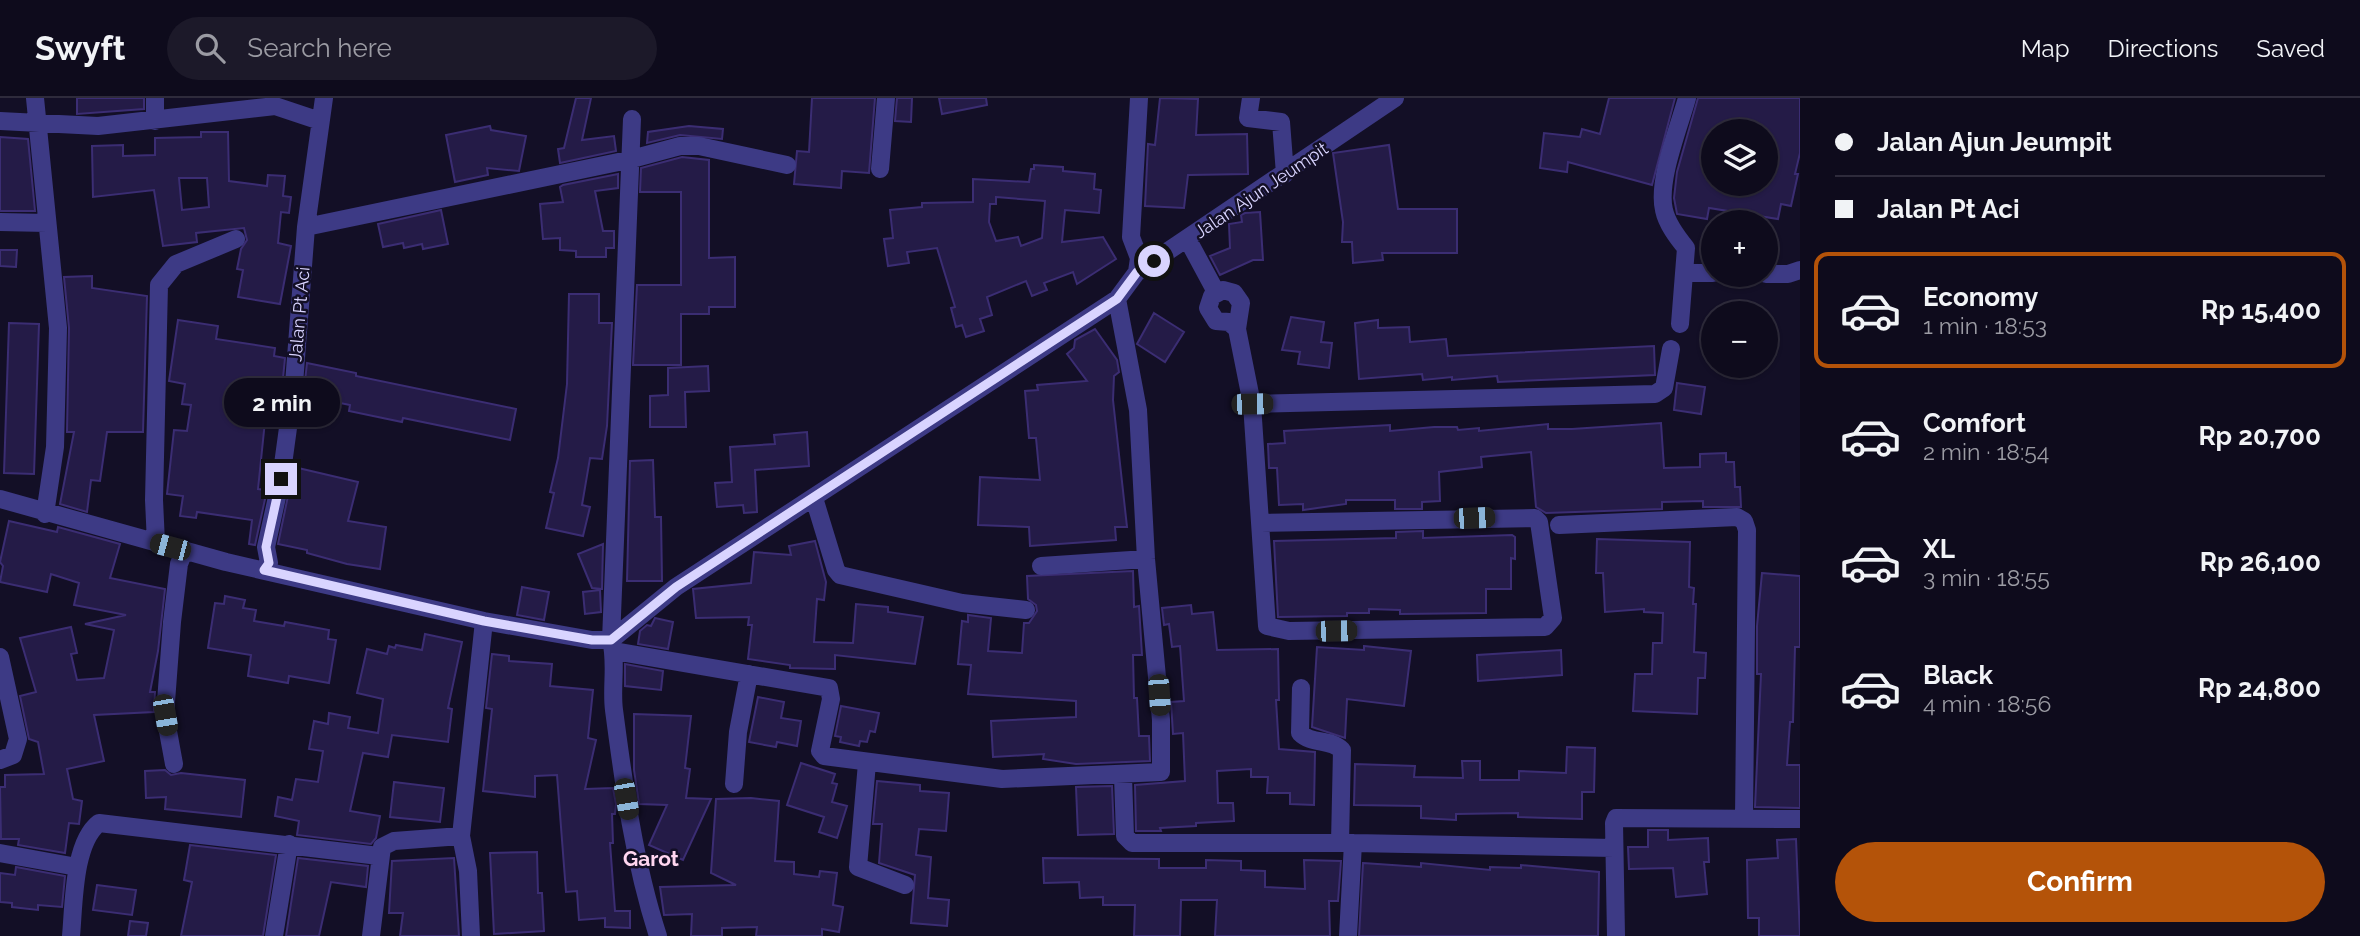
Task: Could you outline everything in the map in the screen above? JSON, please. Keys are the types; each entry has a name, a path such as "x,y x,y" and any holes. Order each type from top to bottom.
{"street":[{"path":"35,98 58,368 45,514"},
{"path":"155,98 155,121"},
{"name":"Jalan Pt Aci","path":"266,560 281,479 293,384 306,227 324,98"},
{"path":"880,169 886,98"},
{"path":"1138,265 1131,237 1139,98"},
{"path":"1251,98 1248,118 1281,122 1285,174"},
{"name":"Jalan Ajun Jeumpit","path":"612,631 1117,299 1138,265 1188,240 1395,98"},
{"path":"1680,324 1686,248 1674,233 1664,210 1664,198 1666,177 1687,98"},
{"path":"0,121 98,126 275,106 320,121"},
{"path":"632,119 628,160 612,631 613,704 638,865 658,936"},
{"path":"306,227 628,160 680,146 699,146 787,165"},
{"path":"0,222 47,223"},
{"path":"156,543 154,500 159,285 176,264 236,239"},
{"path":"1188,240 1216,292"},
{"path":"1778,274 1800,270"},
{"path":"1686,273 1701,273"},
{"path":"1216,292 1229,291 1238,298 1241,309 1237,329 1252,404 1267,626 1280,631 1545,627 1553,618 1539,522 1535,518 1261,523"},
{"path":"1216,292 1209,302 1211,316 1222,323 1229,322 1237,329"},
{"path":"0,499 45,514 184,551 266,560 484,621 592,640 612,631 749,674 829,688 831,699 821,753 824,756 1002,779 1154,774 1161,772 1162,768 1138,410 1117,299"},
{"path":"1252,404 1655,394 1664,388 1671,349"},
{"path":"814,498 840,575 962,603 1026,610"},
{"path":"1559,525 1737,517 1744,521 1747,530 1744,818"},
{"path":"174,764 165,715 172,622 179,564 184,551"},
{"path":"1041,566 1146,559"},
{"path":"471,936 468,871 461,836 484,621"},
{"path":"0,657 18,739 13,755 0,760"},
{"path":"734,784 738,732 749,674"},
{"path":"1301,688 1300,733 1306,740 1336,744 1342,750 1348,936"},
{"path":"867,763 858,867 905,885"},
{"path":"1123,776 1125,836 1132,844 1346,843 1614,848"},
{"path":"1616,936 1614,823 1621,816 1800,819"},
{"path":"71,936 77,867 88,835 94,827 104,822 379,856"},
{"path":"371,936 379,856 383,847 394,841 461,836"},
{"path":"274,936 289,844"},
{"path":"0,853 77,867"}],"building":[{"path":"77,98 144,98 144,109 77,114"},
{"path":"576,98 591,98 582,140 614,136 616,151 560,163 558,149 564,148"},
{"path":"812,98 875,98 869,173 842,171 841,188 794,184 797,151 809,152"},
{"path":"897,98 912,98 911,122 895,121"},
{"path":"939,98 986,98 987,105 942,114"},
{"path":"1160,98 1198,99 1196,135 1247,134 1248,174 1188,175 1184,208 1145,206 1148,144 1155,145"},
{"path":"1609,98 1675,98 1652,185 1568,162 1567,172 1540,168 1544,133 1580,137 1582,129 1600,134"},
{"path":"1698,98 1800,98 1800,153 1795,174 1798,174 1791,206 1781,204 1778,219 1778,210 1709,208 1701,210 1701,218 1677,214 1674,198 1677,172"},
{"path":"490,126 491,130 526,136 519,171 487,168 488,175 455,182 446,135"},
{"path":"689,126 723,129 722,139 680,135 647,143 648,132"},
{"path":"201,132 228,132 229,181 267,186 268,175 285,176 283,196 291,197 289,213 281,212 278,243 291,246 280,304 238,297 243,270 237,269 241,249 247,240 244,228 196,233 197,242 163,246 154,190 93,197 92,146 123,145 123,156 155,155 155,138 201,137","holes":["179,178 207,178 209,207 182,210"]},
{"path":"0,137 28,139 35,211 0,211"},
{"path":"1389,145 1398,209 1457,209 1457,253 1382,253 1383,260 1353,263 1352,242 1342,242 1343,222 1333,153"},
{"path":"682,157 709,160 709,258 735,257 735,307 709,307 709,314 681,314 681,365 633,365 637,285 681,285 681,192 640,192 641,168"},
{"path":"1034,165 1063,167 1063,171 1095,174 1094,189 1101,190 1099,213 1065,210 1062,242 1103,237 1116,259 1077,284 1073,272 1044,283 1047,290 1032,296 1026,281 987,297 992,315 980,319 984,331 966,337 962,325 956,327 951,308 955,307 937,248 907,252 909,263 888,266 884,239 893,238 890,210 922,207 922,203 973,202 973,179 1029,182 1031,169 1034,169","holes":["996,197 1045,201 1042,238 1021,246 1018,237 996,241 989,222 990,204 996,204"]},
{"path":"618,174 618,188 595,191 603,231 614,231 614,248 606,248 606,257 576,257 576,251 560,250 560,238 543,239 540,204 563,202 560,187 563,185"},
{"path":"441,210 448,244 423,249 422,244 404,248 403,243 383,247 378,224"},
{"path":"1260,212 1263,260 1253,260 1220,275 1210,256 1230,248 1229,224 1242,222 1241,215 1245,213"},
{"path":"0,250 17,250 16,267 0,266"},
{"path":"92,276 92,288 147,296 143,432 107,432 100,481 91,480 87,512 60,504 74,432 67,432 69,328 64,277"},
{"path":"569,294 599,294 599,323 612,323 607,426 602,459 590,458 582,505 590,507 583,536 546,528 554,493 550,492 558,458 567,384"},
{"path":"1154,313 1184,332 1165,362 1137,344"},
{"path":"1291,317 1324,322 1321,342 1332,343 1329,368 1298,364 1300,352 1282,350"},
{"path":"178,320 218,326 216,339 275,348 274,356 285,358 282,388 270,381 268,392 258,489 267,490 255,545 249,544 252,520 197,512 196,518 180,516 183,496 167,494 174,430 187,431 191,405 182,404 185,384 169,381"},
{"path":"1378,320 1378,328 1409,327 1410,342 1446,339 1448,356 1654,346 1655,375 1498,382 1497,376 1423,380 1422,374 1359,379 1355,323"},
{"path":"9,323 39,324 34,474 4,473"},
{"path":"1095,329 1117,360 1119,372 1114,376 1113,400 1127,527 1115,527 1116,540 1030,546 1029,527 978,525 980,477 1040,480 1036,438 1029,438 1025,391 1038,390 1037,385 1087,381 1067,354 1074,348 1075,340"},
{"path":"307,363 356,373 356,376 516,409 510,440 403,418 402,422 349,411 350,405 321,399 307,401 303,399"},
{"path":"708,366 709,391 685,392 686,427 650,427 650,396 668,395 668,368"},
{"path":"1677,383 1705,387 1701,414 1674,410"},
{"path":"1661,423 1664,468 1700,467 1700,454 1726,453 1726,462 1734,462 1735,487 1740,487 1741,507 1703,507 1703,501 1662,502 1662,509 1546,513 1536,507 1531,452 1481,457 1482,467 1439,472 1440,501 1422,502 1422,509 1395,509 1395,500 1346,500 1346,504 1303,510 1303,504 1279,505 1277,468 1269,468 1268,444 1285,443 1284,431 1390,425 1390,431 1457,427 1458,430 1479,428 1479,431 1548,424 1548,429 1572,429"},
{"path":"807,432 809,466 755,470 757,512 744,513 743,505 717,507 715,483 732,482 730,447 775,444 774,435"},
{"path":"653,460 655,517 661,517 662,581 627,581 630,461"},
{"path":"294,467 358,482 348,521 386,527 380,569 347,564 307,553 307,550 278,544"},
{"path":"9,521 57,532 58,527 120,544 110,578 165,589 150,692 155,692 154,712 94,715 104,761 67,769 73,799 82,801 79,824 69,823 65,853 18,845 19,839 1,839 0,787 5,787 5,775 44,774 38,742 29,739 20,696 36,692 20,638 71,627 77,653 71,654 77,680 104,678 114,630 85,624 126,615 74,605 79,583 51,574 47,592 0,582 3,566 0,562"},
{"path":"1423,531 1423,538 1512,535 1515,537 1515,559 1511,558 1511,589 1486,589 1486,613 1400,614 1400,610 1369,609 1369,613 1347,613 1347,616 1278,617 1274,541 1396,538 1396,532"},
{"path":"1597,539 1690,542 1689,587 1694,588 1693,604 1696,604 1694,652 1706,653 1705,678 1698,678 1697,714 1633,711 1635,674 1652,674 1653,643 1662,643 1663,613 1644,612 1644,609 1605,612 1603,573 1596,573"},
{"path":"815,541 826,582 824,600 817,599 814,642 853,643 856,604 888,607 888,612 923,617 915,664 835,655 835,669 790,668 790,665 748,659 752,625 748,625 749,617 696,618 693,589 751,583 754,552 791,555 789,546"},
{"path":"603,544 602,589 592,588 578,554"},
{"path":"1133,571 1134,607 1139,606 1142,655 1133,655 1134,698 1137,698 1139,736 1149,736 1150,761 1076,764 1043,759 1044,754 993,757 991,721 1076,717 1076,701 968,694 971,665 958,664 962,621 968,622 968,615 991,618 988,651 1022,653 1024,623 1029,623 1037,611 1036,605 1028,599 1027,576"},
{"path":"1762,573 1800,576 1800,647 1795,647 1793,722 1790,722 1787,765 1800,765 1800,808 1755,807 1761,674 1757,674 1757,626"},
{"path":"522,587 549,592 544,620 517,615"},
{"path":"600,590 601,612 585,614 583,592"},
{"path":"225,596 245,600 243,608 256,610 254,621 284,626 285,622 329,630 328,639 336,640 329,683 289,676 288,683 248,676 251,655 208,648 215,603 224,604"},
{"path":"1191,605 1192,614 1213,612 1217,650 1278,649 1279,700 1276,700 1279,749 1315,752 1314,805 1290,804 1290,793 1267,793 1268,777 1251,777 1251,769 1217,771 1218,803 1233,803 1234,821 1196,823 1196,826 1160,828 1161,831 1136,831 1135,785 1185,781 1183,733 1173,734 1171,702 1184,701 1180,646 1172,647 1169,624 1164,625 1162,608"},
{"path":"655,618 673,622 668,649 638,644 640,631 647,625 651,626"},
{"path":"425,634 462,642 448,708 452,709 448,742 392,735 388,757 363,753 350,811 380,816 376,838 371,844 297,835 299,821 275,816 278,797 292,800 296,779 318,782 323,751 309,749 314,721 328,724 329,713 350,717 348,728 378,733 383,699 357,693 367,649 387,654 389,646 395,648 396,645 422,650"},
{"path":"1364,646 1411,651 1404,706 1347,699 1345,738 1312,727 1317,647 1364,650"},
{"path":"1561,650 1562,675 1478,681 1477,655"},
{"path":"492,654 509,656 509,661 552,664 550,686 593,690 588,738 596,740 585,789 613,788 616,804 615,814 612,814 613,843 610,843 615,911 630,911 630,928 605,927 605,918 579,920 577,891 566,892 557,775 535,776 535,797 483,791 492,709 486,708"},
{"path":"625,664 663,671 661,690 625,686"},
{"path":"758,697 784,702 781,718 801,721 797,746 777,742 776,747 749,742"},
{"path":"841,706 879,713 875,732 870,731 867,742 860,741 859,746 840,742 841,737 835,736"},
{"path":"634,714 691,716 685,768 690,769 686,798 711,799 683,860 649,845 667,805 639,804 634,770"},
{"path":"1567,747 1595,748 1594,792 1582,792 1582,819 1518,817 1518,813 1456,814 1456,820 1421,818 1421,806 1354,805 1355,764 1415,766 1414,777 1463,778 1462,761 1480,761 1480,780 1519,780 1519,771 1566,773"},
{"path":"801,763 835,774 832,783 837,784 832,802 847,806 837,838 819,832 824,817 787,805"},
{"path":"165,770 171,775 181,773 245,780 241,817 165,809 166,797 146,798 145,771"},
{"path":"877,781 920,785 920,791 949,793 946,831 919,829 916,855 931,857 928,898 949,900 947,926 911,923 915,875 879,863 882,824 873,824"},
{"path":"394,782 444,788 440,822 390,817"},
{"path":"1112,786 1114,834 1078,835 1076,787"},
{"path":"751,798 779,801 775,861 794,862 794,874 819,877 820,871 837,873 833,905 843,907 839,932 822,929 822,936 756,936 757,927 722,928 722,936 691,936 692,914 664,915 660,887 736,885 711,873 716,799"},
{"path":"1648,830 1668,830 1668,840 1708,838 1709,862 1704,862 1707,894 1676,897 1673,868 1629,869 1628,847 1648,847"},
{"path":"1796,839 1800,936 1759,936 1759,918 1748,918 1747,860 1778,858 1777,840"},
{"path":"190,845 276,855 263,936 181,936 192,882 184,880"},
{"path":"537,852 538,893 542,893 544,931 494,934 490,853"},
{"path":"298,858 368,866 366,887 331,882 319,936 286,936"},
{"path":"454,858 459,936 400,936 403,913 389,913 392,861"},
{"path":"1043,858 1159,859 1159,868 1206,868 1206,860 1241,861 1241,870 1265,871 1265,887 1305,889 1304,860 1341,861 1338,901 1329,901 1330,936 1215,936 1217,900 1181,900 1180,936 1134,936 1135,905 1103,905 1103,897 1080,898 1079,882 1044,883"},
{"path":"1363,863 1421,867 1421,863 1490,870 1490,867 1521,868 1521,865 1599,872 1598,936 1359,936"},
{"path":"16,867 65,876 62,907 38,905 38,910 12,907 12,903 0,902 0,873 15,875"},
{"path":"97,885 136,890 132,915 93,910"},
{"path":"130,921 148,923 146,936 128,936"}],"district":[{"name":"Garot","path":"651,858"}],"route":[{"path":"281,479 266,547 269,563 264,570 484,621 602,642 611,640 676,587 1117,299 1137,272 1154,261"}]}
